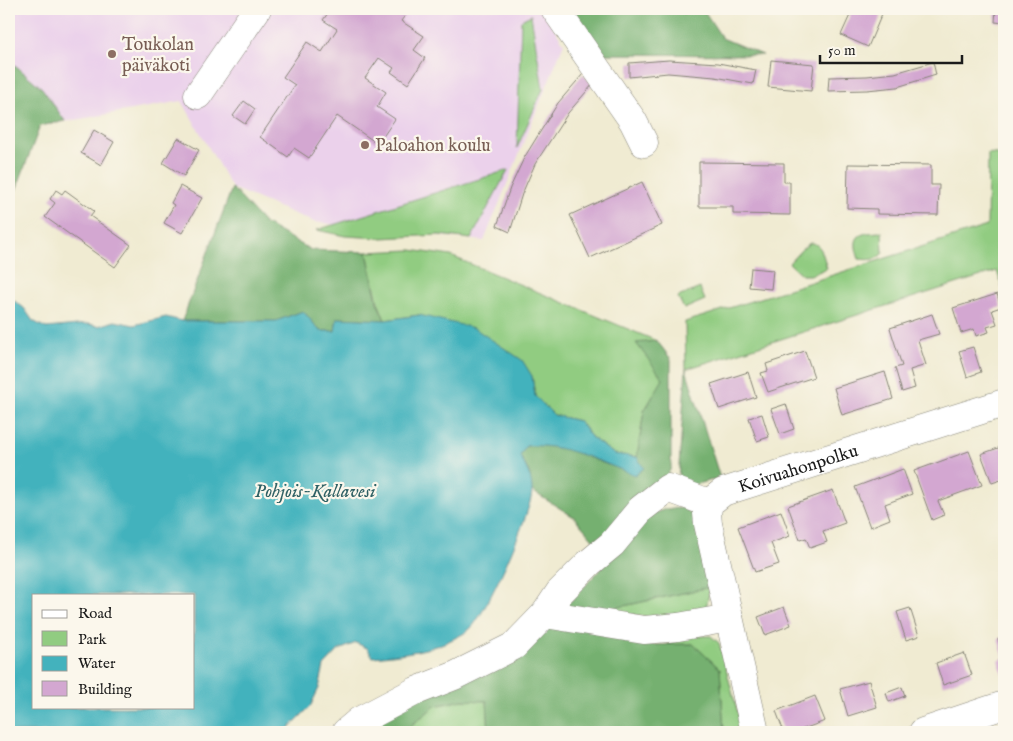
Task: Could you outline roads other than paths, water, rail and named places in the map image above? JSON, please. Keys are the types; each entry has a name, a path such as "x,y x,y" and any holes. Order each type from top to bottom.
{"street":[{"path":"198,95 257,9"},
{"path":"555,9 633,121 644,143"},
{"name":"Koivuahonpolku","path":"709,503 723,492 1004,403"},
{"path":"346,732 359,721 416,691 454,676 514,646 545,614 559,593 588,563 612,544 641,509 668,488 709,503 707,513 708,524 755,732"},
{"path":"545,614 644,630 678,627 729,618"},
{"path":"923,732 1004,705"}],"water":[{"name":"Pohjois-Kallavesi","path":"9,299 24,308 33,321 46,328 88,324 98,326 115,321 134,325 166,317 182,321 276,321 303,311 320,331 335,331 337,318 385,320 419,315 474,328 522,360 532,376 535,396 554,415 579,421 592,438 614,454 637,457 644,468 635,475 568,450 554,447 526,446 520,456 529,473 531,482 530,503 507,563 486,605 470,629 437,646 405,653 373,657 367,648 356,643 339,650 324,666 319,688 310,707 285,732 9,732"}],"place":[{"name":"Toukolan päiväkoti","path":"112,54"},
{"name":"Paloahon koulu","path":"365,145"}]}
